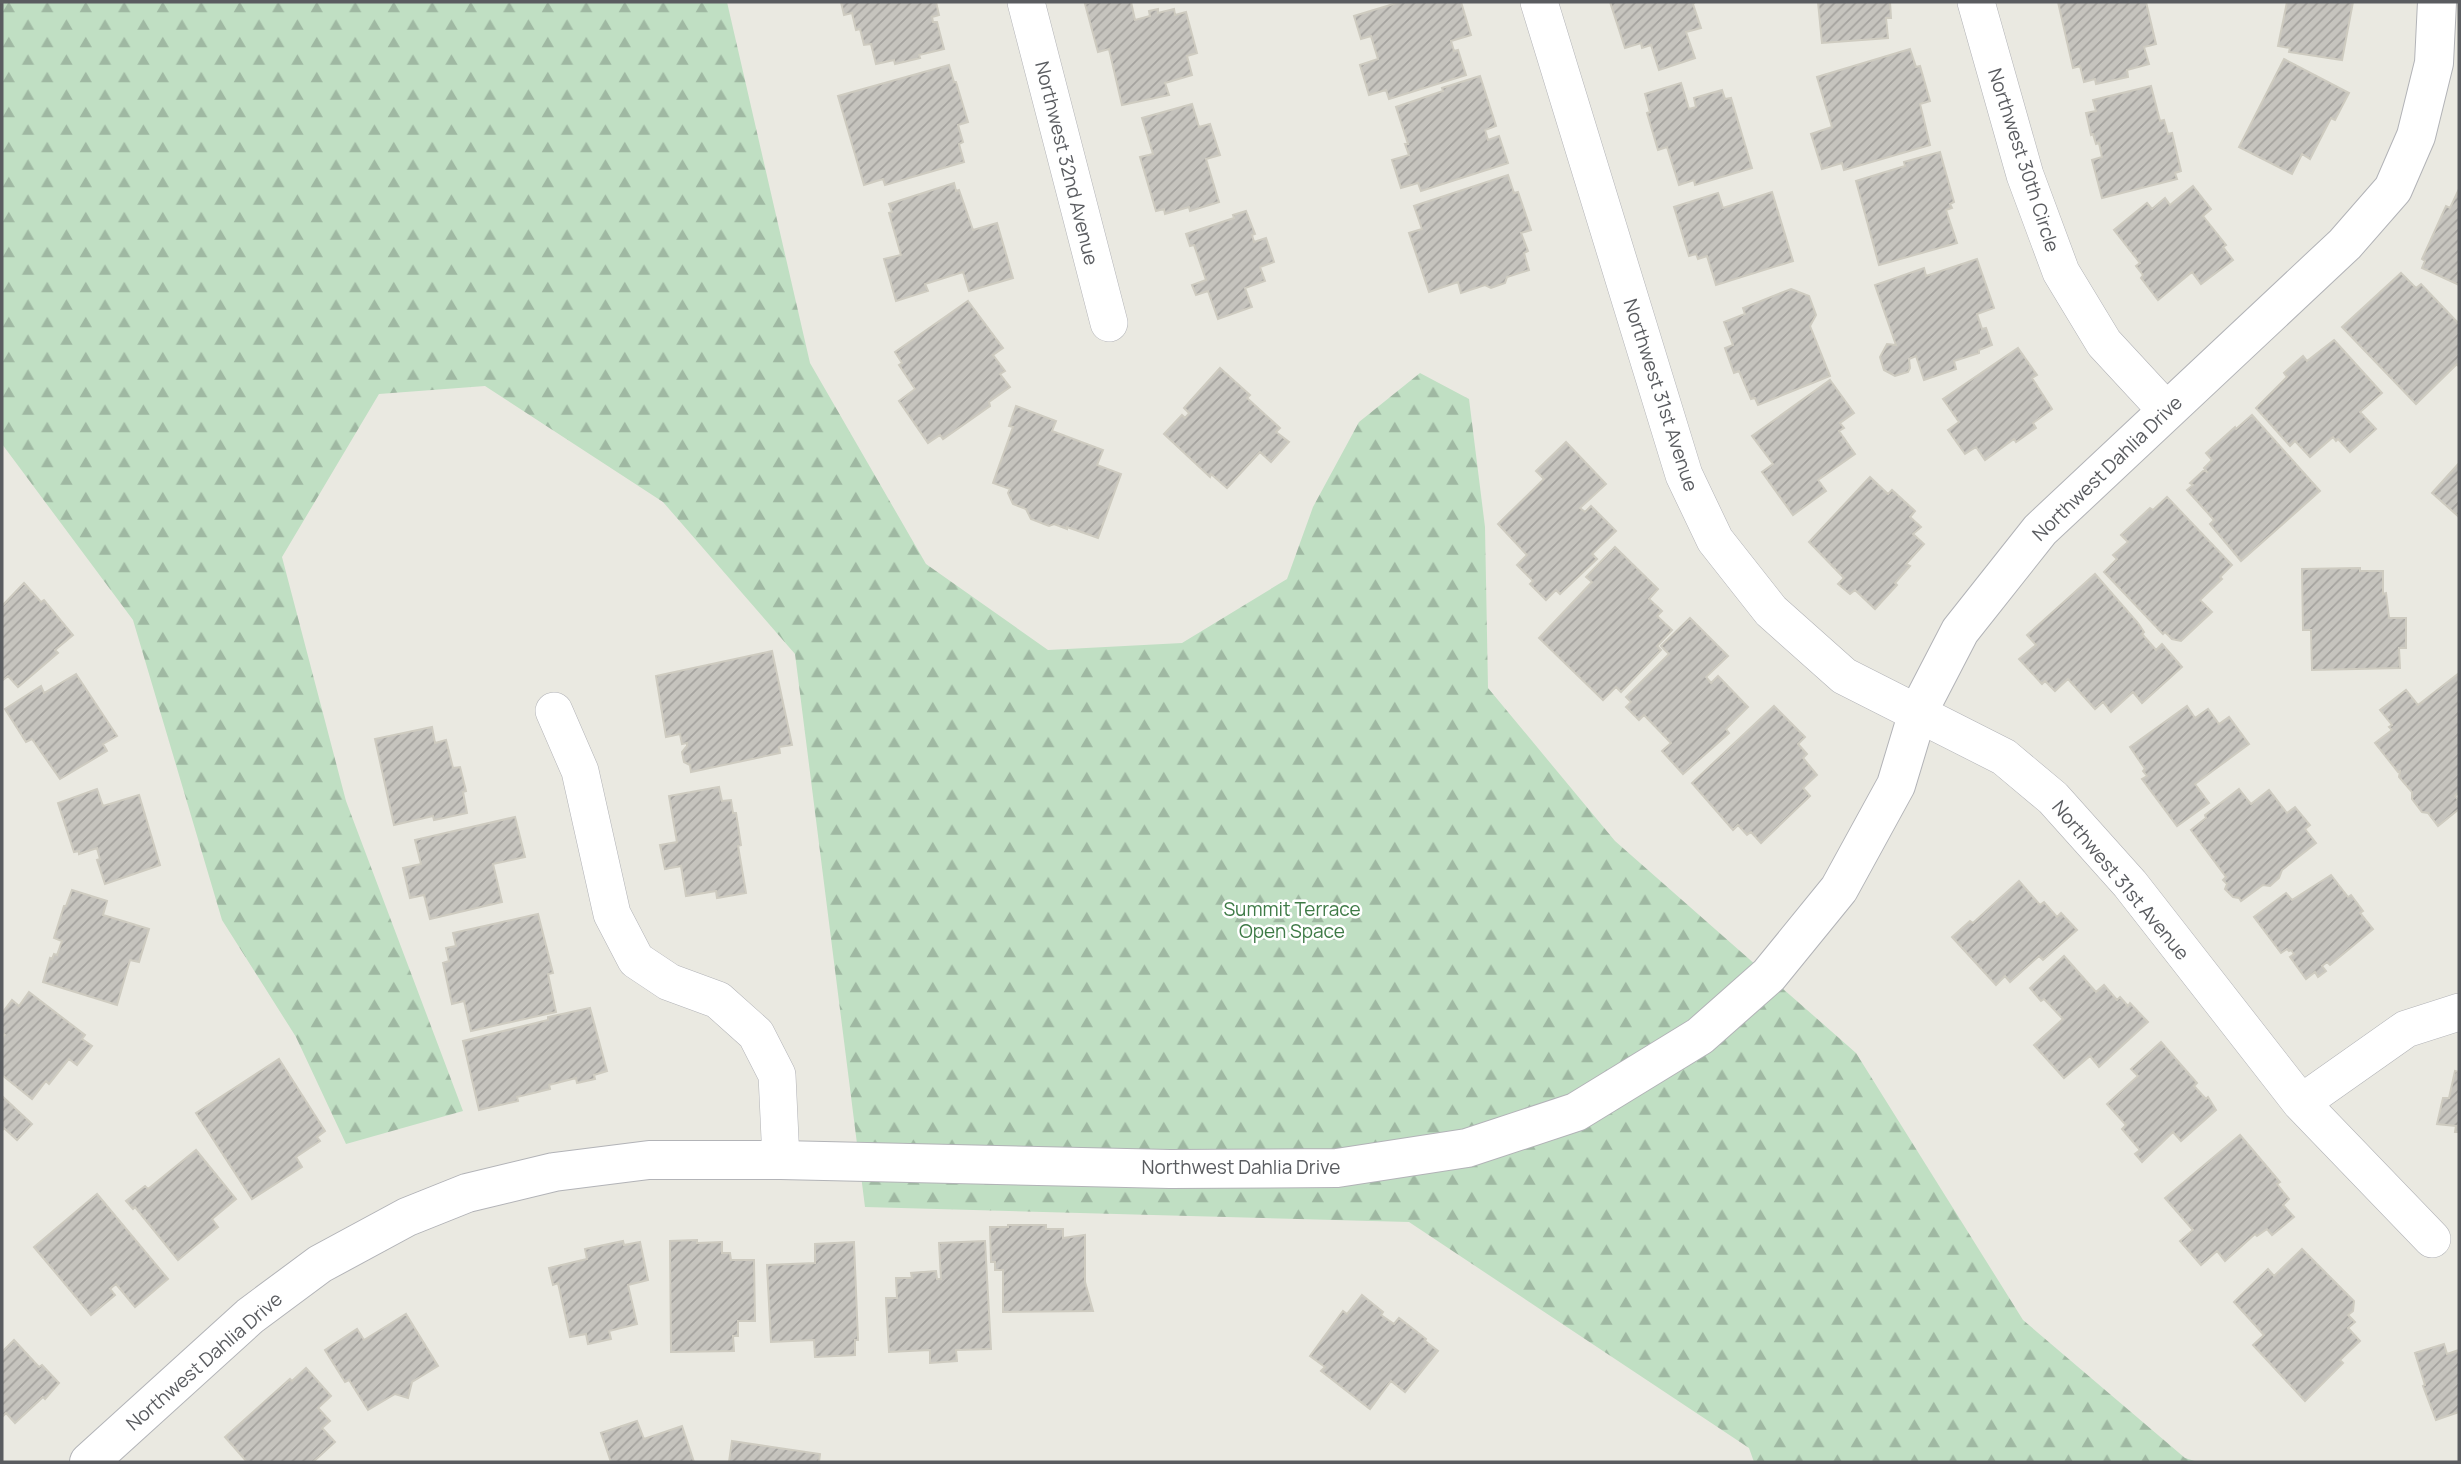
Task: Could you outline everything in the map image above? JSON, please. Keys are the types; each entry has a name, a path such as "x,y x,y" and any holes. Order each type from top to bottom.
{"street":[{"name":"Northwest 32nd Avenue","path":"1026,2 1109,323"},
{"name":"Northwest 31st Avenue","path":"1539,2 1684,475 1715,540 1771,611 1844,676 2004,757 2053,798 2130,884 2301,1103 2432,1239"},
{"name":"Northwest 30th Circle","path":"1976,2 2025,175 2061,272 2104,343 2166,410"},
{"name":"Northwest Dahlia Drive","path":"89,1462 250,1317 320,1264 407,1217 467,1194 554,1171 649,1160 1336,1168 1467,1148 1576,1112 1700,1036 1769,975 1839,890 1896,785 1918,712 1960,631 2040,530 2346,244 2393,189 2416,136 2434,63 2437,2"},
{"path":"554,711 580,771 612,914 636,960 669,982 718,1000 756,1034 777,1074 781,1160"},
{"path":"2301,1103 2406,1029 2459,1012"}],"green space":[{"name":"Summit Terrace Open Space","path":"2,2 727,2 810,363 926,564 1048,650 1182,643 1287,579 1313,507 1359,422 1420,373 1469,399 1485,527 1488,688 1615,841 1856,1053 2023,1320 2185,1458 2198,1462 1754,1462 1749,1448 1409,1222 865,1207 795,654 663,502 485,386 379,394 282,557 346,801 463,1111 346,1144 296,1037 222,920 133,620 2,444"}],"building":[{"path":"841,2 936,2 939,15 932,17 933,22 937,22 944,49 895,64 894,60 876,64 871,44 864,45 860,29 856,30 852,13 844,15"},
{"path":"1131,2 1135,20 1150,16 1149,11 1158,9 1158,13 1174,9 1175,15 1186,12 1197,53 1187,56 1192,75 1165,83 1169,95 1122,105 1109,49 1098,52 1085,4"},
{"path":"1400,2 1461,2 1471,35 1451,41 1454,51 1458,50 1466,75 1389,99 1386,90 1369,95 1360,65 1378,59 1371,36 1361,39 1354,16"},
{"path":"1610,2 1695,2 1693,4 1701,28 1686,32 1695,58 1659,70 1651,45 1642,48 1641,43 1625,48"},
{"path":"1818,2 1890,2 1891,18 1886,18 1888,38 1822,43"},
{"path":"2058,2 2146,2 2156,44 2144,47 2149,64 2127,70 2128,77 2096,84 2095,79 2084,82 2080,66 2073,68"},
{"path":"2287,2 2353,2 2342,60 2289,52 2290,48 2278,46"},
{"path":"1910,49 1916,67 1920,66 1930,101 1920,104 1930,145 1844,170 1842,163 1822,169 1811,134 1832,127 1817,77"},
{"path":"2284,59 2349,93 2335,120 2331,118 2310,159 2302,154 2292,174 2239,147"},
{"path":"949,65 968,122 958,125 963,142 959,144 964,162 885,185 883,179 864,185 838,96"},
{"path":"1480,76 1496,126 1485,130 1488,140 1499,136 1508,163 1421,191 1418,183 1401,188 1392,160 1409,155 1396,107"},
{"path":"1681,83 1689,109 1696,107 1694,98 1722,90 1725,99 1731,98 1752,168 1695,185 1694,180 1679,185 1667,147 1658,150 1647,113 1650,112 1645,94"},
{"path":"2151,86 2160,121 2164,120 2168,134 2172,133 2181,171 2175,173 2177,179 2102,198 2092,160 2102,157 2099,143 2096,144 2093,134 2091,135 2086,113 2096,111 2093,100"},
{"path":"1192,104 1199,127 1210,124 1220,155 1206,159 1219,202 1190,211 1189,207 1165,214 1164,209 1156,211 1140,157 1153,154 1142,118"},
{"path":"1940,152 1954,202 1950,204 1952,208 1946,210 1957,243 1879,265 1856,181 1905,166 1904,162"},
{"path":"1508,175 1514,193 1518,192 1531,230 1521,233 1528,251 1524,253 1529,270 1507,277 1505,283 1491,288 1485,285 1461,293 1458,282 1429,292 1409,233 1422,229 1414,206"},
{"path":"954,183 973,230 997,223 1013,278 969,291 963,272 925,284 928,291 896,301 884,259 901,255 889,204"},
{"path":"2193,186 2211,209 2203,216 2226,245 2223,247 2233,260 2201,284 2192,272 2158,300 2141,278 2143,275 2136,266 2140,263 2114,230 2147,203 2152,209 2165,198 2170,205"},
{"path":"2459,189 2459,285 2422,268 2425,261 2422,259 2446,206 2450,208"},
{"path":"1772,192 1793,261 1716,285 1707,256 1698,259 1696,254 1689,256 1674,207 1718,193 1723,208"},
{"path":"1246,211 1255,234 1252,235 1254,242 1266,238 1274,262 1260,267 1265,281 1245,288 1252,307 1218,319 1208,291 1196,295 1192,285 1206,280 1194,245 1190,246 1186,234 1234,218 1233,215"},
{"path":"1977,259 1994,308 1977,314 1992,345 1979,350 1979,353 1954,361 1956,369 1924,380 1916,356 1909,359 1908,372 1895,376 1884,370 1880,357 1887,344 1896,345 1875,285 1924,268 1926,276"},
{"path":"2401,273 2416,288 2421,284 2459,324 2459,367 2457,364 2416,404 2342,327"},
{"path":"1791,289 1809,296 1816,315 1810,326 1830,376 1758,405 1755,398 1751,399 1739,371 1734,373 1725,348 1733,345 1724,322 1745,314 1743,308"},
{"path":"968,301 1003,348 993,355 1005,371 1000,374 1010,387 989,402 990,406 943,439 940,435 928,443 899,401 915,389 899,365 902,363 895,352"},
{"path":"2334,340 2382,393 2360,412 2376,429 2350,452 2333,437 2310,457 2295,441 2290,446 2256,408 2287,377 2284,373 2303,356 2307,361"},
{"path":"2018,348 2037,375 2032,378 2052,409 2033,423 2036,428 2016,442 2014,439 1985,460 1976,447 1965,454 1948,430 1959,422 1943,399"},
{"path":"1220,368 1250,395 1247,398 1280,428 1276,432 1289,442 1271,462 1260,452 1227,488 1211,474 1210,477 1164,434 1182,415 1185,418 1189,413 1184,408"},
{"path":"1830,380 1854,413 1840,423 1844,428 1839,431 1855,454 1818,480 1826,491 1793,515 1762,472 1773,464 1752,436"},
{"path":"1016,406 1056,421 1052,431 1103,450 1097,465 1121,474 1098,538 1067,527 1054,524 1049,526 1031,519 1026,509 1013,504 1008,493 1010,489 993,483 1013,427 1009,426"},
{"path":"2252,415 2320,491 2241,561 2210,524 2214,520 2187,490 2193,485 2190,483 2204,470 2208,473 2204,468 2212,460 2206,453"},
{"path":"1566,442 1606,484 1580,508 1585,512 1591,506 1616,531 1592,554 1597,559 1560,594 1556,590 1546,600 1530,584 1533,581 1517,565 1527,555 1498,524 1544,479 1536,471"},
{"path":"2459,463 2459,517 2432,493"},
{"path":"1870,477 1888,494 1892,490 1915,511 1910,517 1921,527 1913,534 1924,544 1906,564 1910,566 1895,583 1897,585 1875,609 1855,590 1850,594 1838,584 1844,578 1809,542"},
{"path":"2167,497 2232,565 2200,600 2212,612 2181,641 2172,639 2165,632 2163,634 2104,572 2117,559 2113,555 2128,542 2121,535 2150,508 2153,510"},
{"path":"1615,547 1658,589 1649,599 1662,611 1657,616 1672,630 1657,646 1661,650 1621,692 1616,687 1603,700 1539,638 1592,582 1586,577"},
{"path":"2360,568 2360,571 2383,571 2383,594 2386,593 2389,618 2406,618 2406,648 2399,648 2400,668 2312,670 2311,630 2303,630 2302,569"},
{"path":"2095,574 2138,623 2144,632 2142,634 2156,650 2162,644 2182,667 2142,703 2133,692 2111,712 2103,702 2095,709 2068,679 2055,691 2045,681 2042,684 2019,659 2036,645 2027,635"},
{"path":"24,583 41,602 44,600 73,635 55,650 58,653 18,687 8,676 2,679 2,606"},
{"path":"1690,618 1728,656 1706,677 1711,683 1718,676 1748,707 1726,729 1729,733 1683,774 1662,751 1671,743 1644,715 1639,720 1626,707 1631,702 1626,697 1669,654 1661,646"},
{"path":"772,651 792,745 779,747 780,753 691,772 690,765 684,762 682,752 687,743 682,744 680,734 666,737 656,676"},
{"path":"2459,673 2459,792 2455,796 2459,801 2459,809 2438,826 2412,799 2412,792 2399,777 2400,771 2398,772 2375,743 2392,730 2389,727 2392,725 2380,710 2406,690 2418,705"},
{"path":"76,674 117,736 103,744 107,751 60,779 32,739 26,742 5,709 41,686 44,693"},
{"path":"1774,706 1805,737 1798,744 1807,754 1803,758 1817,775 1803,788 1810,796 1761,843 1751,832 1747,835 1738,825 1733,830 1692,783"},
{"path":"2187,706 2195,718 2208,709 2219,724 2229,717 2249,744 2195,784 2209,803 2177,826 2142,779 2147,776 2143,771 2145,769 2130,747"},
{"path":"432,727 435,743 446,740 453,768 460,767 466,791 463,792 467,813 434,820 433,816 394,825 375,739"},
{"path":"719,787 722,801 731,800 733,813 736,813 741,845 738,846 746,893 717,898 716,891 686,896 681,866 665,869 660,845 677,842 669,796"},
{"path":"97,789 103,806 139,795 160,865 105,884 97,860 100,859 97,848 79,854 79,851 74,852 58,803"},
{"path":"2239,789 2251,804 2269,790 2287,813 2295,807 2310,825 2305,829 2316,843 2282,870 2279,878 2270,886 2263,885 2241,901 2225,889 2227,884 2223,880 2226,877 2191,830 2206,818 2205,815"},
{"path":"515,817 525,857 493,864 502,902 430,919 424,895 410,898 403,868 421,864 415,840"},
{"path":"2331,875 2348,897 2351,895 2363,911 2360,913 2373,929 2330,965 2327,962 2322,966 2326,971 2318,977 2315,972 2306,979 2290,957 2294,954 2291,950 2287,949 2281,953 2254,917 2286,893 2292,900"},
{"path":"2019,881 2040,905 2044,902 2057,917 2061,913 2077,930 2043,960 2039,956 2010,982 2005,976 1996,985 1952,937 1970,921 1973,923"},
{"path":"72,890 107,901 103,915 149,929 139,962 130,960 117,1005 43,982 50,958 52,959 54,954 57,955 62,941 54,938"},
{"path":"538,914 553,973 548,974 556,1012 471,1031 464,1001 452,1004 443,963 449,961 446,948 456,946 453,933"},
{"path":"2064,956 2096,992 2104,985 2117,1000 2120,997 2128,1006 2130,1003 2148,1022 2099,1067 2090,1056 2064,1078 2034,1045 2063,1019 2030,988"},
{"path":"29,992 85,1035 82,1039 92,1046 77,1065 69,1059 49,1084 46,1081 32,1099 2,1075 2,1038 5,1035 2,1033 2,1013 12,1000 19,1006"},
{"path":"590,1008 607,1071 594,1075 595,1079 577,1083 576,1078 549,1085 550,1089 517,1097 518,1101 479,1110 463,1041"},
{"path":"2161,1042 2197,1083 2194,1086 2206,1099 2208,1097 2216,1110 2181,1141 2173,1132 2142,1162 2135,1154 2140,1150 2122,1129 2126,1125 2107,1104 2138,1076 2131,1069"},
{"path":"279,1059 325,1131 317,1137 320,1141 296,1157 302,1167 252,1199 196,1113"},
{"path":"2455,1071 2459,1072 2459,1132 2455,1132 2456,1126 2437,1124 2443,1098 2449,1098"},
{"path":"2,1096 32,1124 17,1140 4,1128 2,1131"},
{"path":"2240,1135 2280,1182 2277,1184 2289,1199 2283,1205 2294,1217 2272,1235 2267,1229 2257,1236 2255,1234 2225,1261 2217,1251 2201,1265 2180,1241 2193,1230 2165,1198"},
{"path":"196,1150 236,1199 212,1219 218,1227 178,1260 135,1207 133,1209 126,1201 145,1186 148,1189"},
{"path":"97,1194 168,1279 135,1307 116,1284 110,1289 115,1295 91,1315 34,1247"},
{"path":"1046,1225 1046,1229 1063,1229 1063,1238 1085,1235 1085,1282 1093,1311 1003,1312 1003,1270 995,1270 995,1262 991,1262 990,1227"},
{"path":"697,1240 697,1243 722,1242 722,1253 730,1253 731,1260 754,1260 755,1321 738,1321 738,1336 733,1336 734,1351 671,1352 670,1241"},
{"path":"623,1241 624,1245 640,1242 648,1280 628,1285 637,1324 609,1331 611,1339 588,1344 586,1334 570,1337 558,1283 553,1285 549,1268 587,1259 585,1249"},
{"path":"985,1241 991,1349 956,1350 957,1361 930,1363 930,1350 889,1352 886,1298 897,1298 896,1278 912,1278 911,1273 936,1271 937,1279 941,1279 939,1243"},
{"path":"854,1242 858,1340 855,1340 855,1355 815,1357 814,1340 771,1342 767,1265 815,1263 815,1244"},
{"path":"2302,1249 2354,1301 2353,1311 2348,1315 2355,1322 2348,1328 2360,1341 2340,1360 2343,1363 2305,1401 2253,1345 2264,1335 2234,1302 2268,1269 2274,1276"},
{"path":"1362,1295 1383,1312 1381,1315 1394,1324 1399,1318 1438,1351 1405,1392 1391,1381 1370,1409 1321,1371 1325,1367 1310,1356 1343,1311 1347,1314"},
{"path":"406,1314 438,1366 412,1382 408,1398 395,1394 368,1410 349,1380 345,1382 325,1350 357,1329 364,1340"},
{"path":"14,1340 39,1367 42,1365 59,1383 45,1399 43,1397 15,1423 6,1413 2,1417 2,1352"},
{"path":"2444,1344 2447,1354 2459,1350 2459,1412 2436,1420 2423,1386 2425,1385 2415,1353"},
{"path":"306,1368 331,1396 318,1408 330,1421 322,1428 335,1442 313,1462 247,1462 225,1437"},
{"path":"637,1421 644,1439 682,1426 694,1462 611,1462 601,1433"},
{"path":"732,1441 820,1454 819,1462 729,1462"}]}
